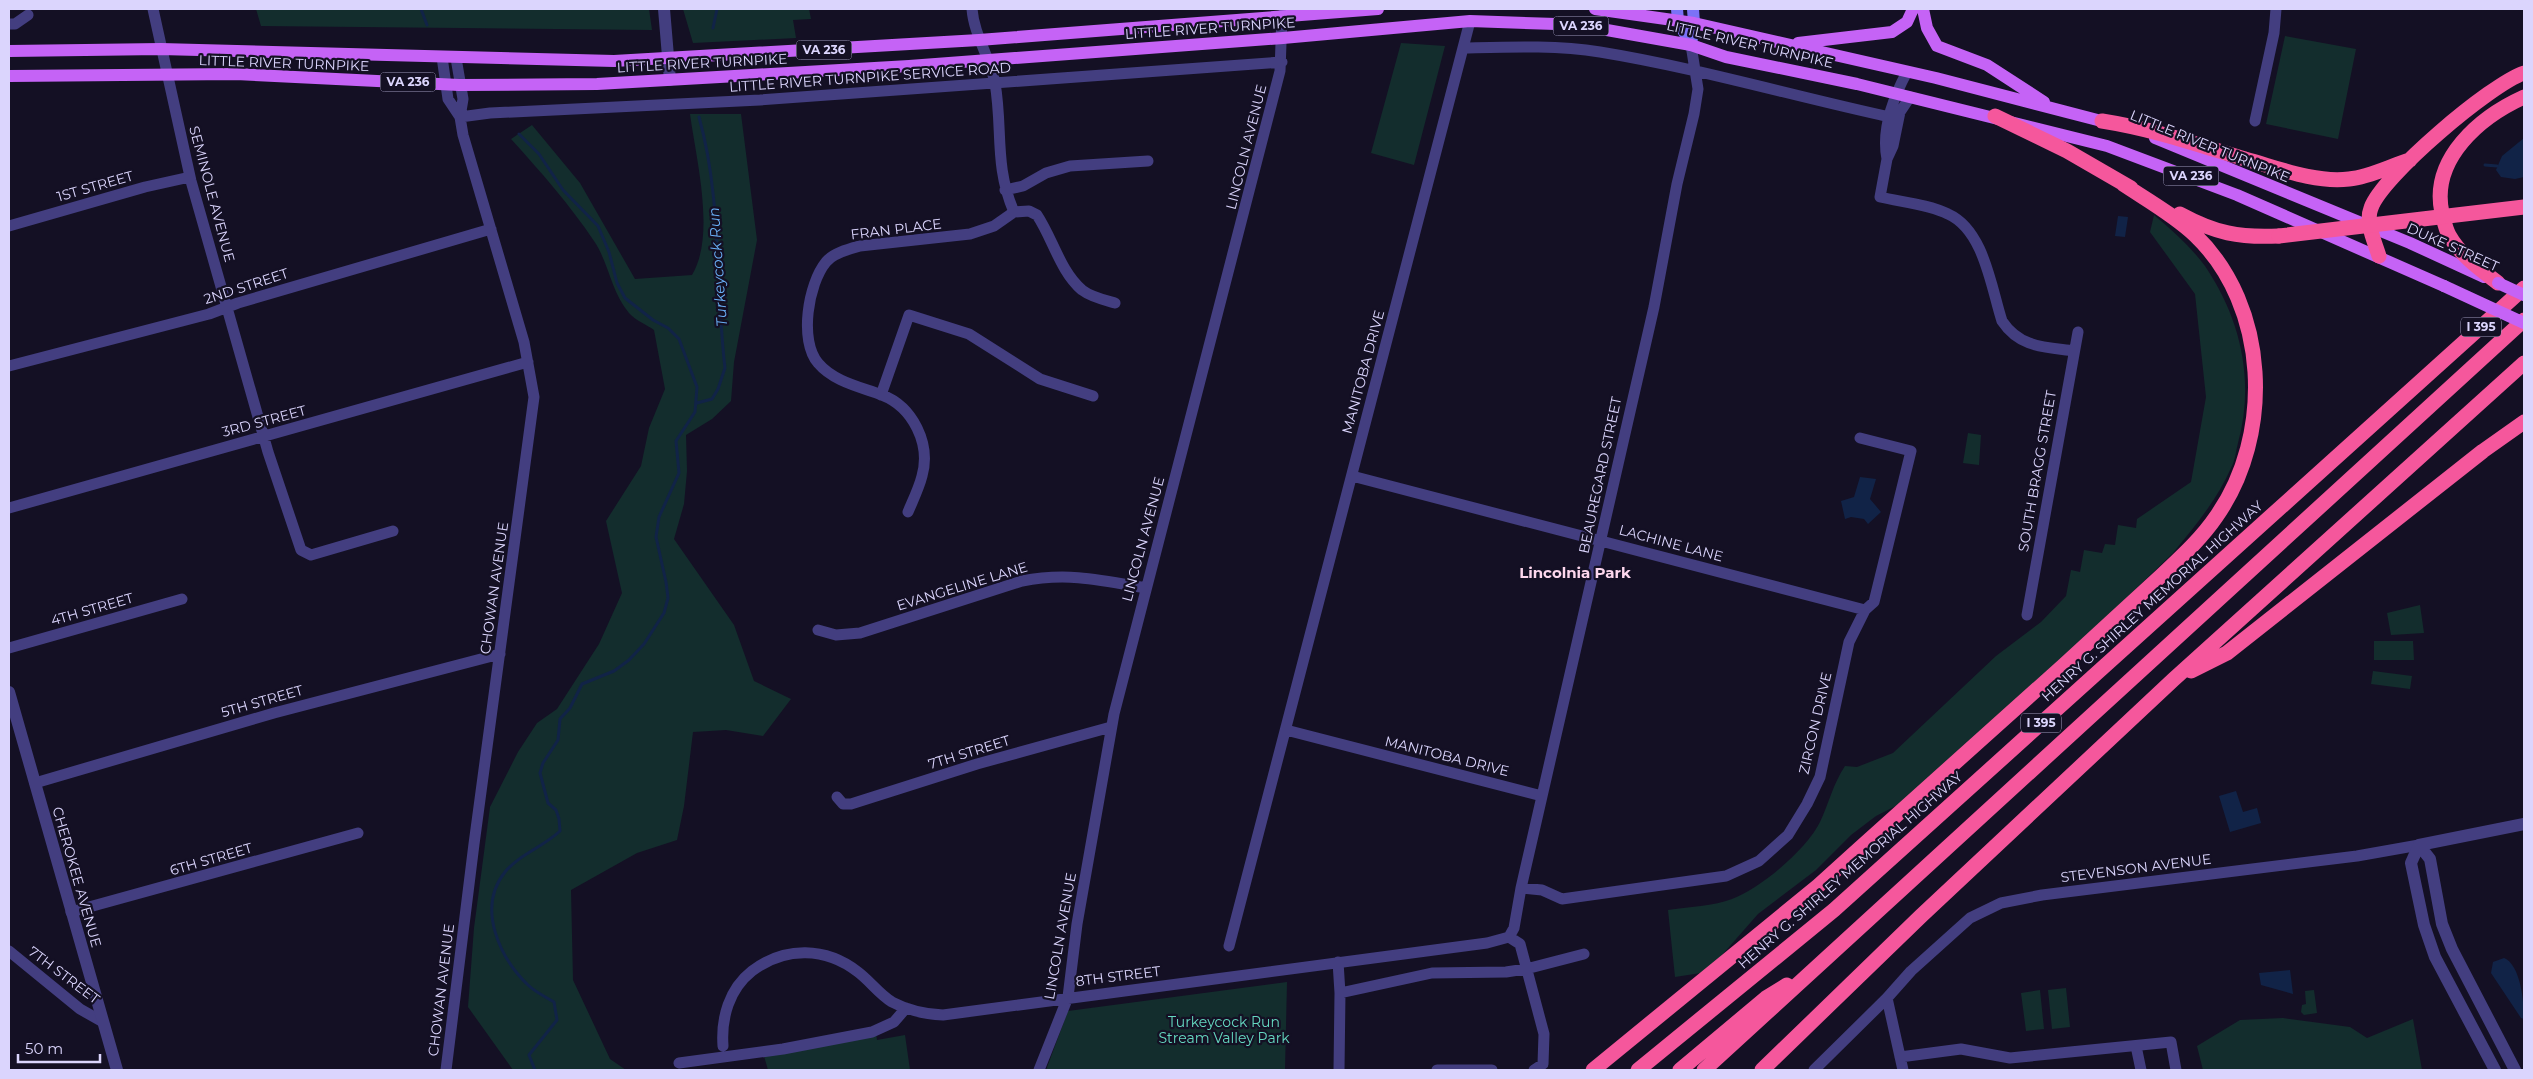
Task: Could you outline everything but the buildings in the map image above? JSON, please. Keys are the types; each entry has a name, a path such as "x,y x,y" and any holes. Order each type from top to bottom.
{"highway":[{"path":"2379,256 2370,227 2370,208 2377,196 2410,160 2489,92 2524,73"},
{"path":"2498,283 2468,264 2446,227 2440,203 2442,178 2457,148 2470,133 2508,104 2524,97"},
{"path":"1995,116 2067,151 2123,184 2200,225 2228,235 2279,236 2524,207"},
{"path":"2102,121 2146,128 2280,170 2317,178 2348,180 2371,175 2410,160"},
{"path":"1593,1070 1818,886 2129,606 2200,536 2226,502 2241,468 2253,422 2255,369 2248,327 2227,278 2196,236 2123,184"},
{"path":"2437,367 2524,279"},
{"name":"HENRY G. SHIRLEY MEMORIAL HIGHWAY","path":"1638,1070 1834,910 2524,288"},
{"path":"1704,1070 2524,321"},
{"path":"1762,1070 1921,916 2174,679 2524,363"},
{"path":"2174,679 2227,653 2475,456 2524,422"},
{"path":"1680,1070 1766,998 1814,969"}],"main road":[{"name":"LITTLE RIVER TURNPIKE","path":"9,51 162,49 557,61 668,59 979,40 1378,9"},
{"name":"LITTLE RIVER TURNPIKE","path":"1595,9 1677,15 1694,23 1907,72 2102,121 2144,133 2370,227"},
{"path":"1691,45 1694,23 1692,9"},
{"path":"1782,44 1815,42 1892,32 1907,22 1913,9"},
{"path":"1923,9 1927,28 1937,46 1987,65 2055,108"},
{"name":"BEAUREGARD STREET","path":"1677,15 1691,45"},
{"name":"LITTLE RIVER TURNPIKE","path":"9,76 282,75 508,86 670,80 988,59 1283,38 1470,21 1590,27 1691,45 1726,57 1995,116 2107,146 2186,174 2379,256"},
{"name":"DUKE STREET","path":"2370,227 2468,264"},
{"name":"VA 236","path":"2379,256 2524,321"},
{"name":"DUKE STREET","path":"2498,283 2524,295"}],"street":[{"name":"SEMINOLE AVENUE","path":"152,9 190,177 300,550 305,554 311,555 393,531"},
{"path":"664,9 670,80"},
{"path":"972,9 979,40 988,59 995,82 1005,190 1014,212 1029,211 1037,215 1064,268 1075,282 1092,296 1115,303"},
{"path":"2255,121 2274,33 2276,9"},
{"path":"9,24 15,24 28,15"},
{"name":"LINCOLN AVENUE","path":"1039,1070 1068,997 1077,924 1112,727 1146,588 1248,204 1282,62 1282,16"},
{"name":"MANITOBA DRIVE","path":"1229,946 1470,21"},
{"name":"BEAUREGARD STREET","path":"1509,937 1514,928 1521,888 1654,307 1694,114 1698,89 1691,45"},
{"path":"1463,48 1511,47 1599,52 1696,70 1890,117"},
{"name":"CHOWAN AVENUE","path":"442,57 448,99 460,117"},
{"name":"CHOWAN AVENUE","path":"446,1070 500,654 534,413 532,383 528,362 471,166 460,117 462,99 456,58"},
{"name":"LITTLE RIVER TURNPIKE SERVICE ROAD","path":"460,117 490,113 760,100 1282,62"},
{"path":"1887,159 1884,144 1890,117 1896,93 1907,72"},
{"path":"1910,97 1900,112 1893,146 1887,159 1880,197 1947,213 1964,223 1979,248 2002,321 2009,331 2025,342 2074,351"},
{"path":"1005,190 1023,186 1046,173 1070,166 1148,161"},
{"name":"1ST STREET","path":"9,226 145,187 190,177"},
{"name":"FRAN PLACE","path":"908,512 922,476 924,462 921,435 904,409 893,400 854,386 832,374 818,363 810,347 807,324 815,283 826,262 844,251 860,246 970,234 994,226 1014,212"},
{"name":"2ND STREET","path":"9,366 155,329 490,229"},
{"path":"881,395 909,315 969,334 1040,379 1093,396"},
{"name":"SOUTH BRAGG STREET","path":"2027,616 2078,332"},
{"name":"3RD STREET","path":"9,508 528,362"},
{"name":"ZIRCON DRIVE","path":"1521,888 1542,890 1562,900 1726,876 1759,860 1788,835 1807,804 1820,777 1849,642 1865,610 1874,602 1911,451 1860,438"},
{"name":"LACHINE LANE","path":"1352,476 1601,539 1865,610"},
{"name":"EVANGELINE LANE","path":"818,630 836,635 860,633 1022,581 1044,577 1078,576 1146,588"},
{"name":"4TH STREET","path":"9,648 182,599"},
{"name":"5TH STREET","path":"35,783 274,713 500,654"},
{"name":"CHEROKEE AVENUE","path":"9,692 117,1070"},
{"name":"7TH STREET","path":"837,797 843,804 851,804 977,764 1112,727"},
{"name":"MANITOBA DRIVE","path":"1286,730 1542,796"},
{"name":"STEVENSON AVENUE","path":"1814,1070 1887,998 1917,965 1970,918 2000,903 2042,895 2357,856 2524,824"},
{"name":"6TH STREET","path":"72,912 358,833"},
{"path":"2495,1070 2435,957 2424,926 2410,862 2419,845 2430,859 2442,924 2452,949 2514,1070"},
{"path":"1509,937 1520,944 1544,1034 1543,1064 1534,1070"},
{"name":"8TH STREET","path":"722,1046 724,1016 738,986 760,965 790,954 820,953 832,957 847,964 878,991 906,1008 923,1013 944,1015 1487,942 1509,937"},
{"name":"7TH STREET","path":"9,951 80,1009 103,1022"},
{"path":"1340,993 1432,972 1526,970 1584,954"},
{"path":"1338,962 1340,993 1338,1070"},
{"path":"1887,998 1903,1070"},
{"path":"680,1063 783,1049 872,1032 894,1022 906,1008"},
{"path":"1900,1057 1961,1048 2010,1058 2170,1042 2176,1070"},
{"path":"2136,1046 2141,1070"},
{"path":"1437,1070 1492,1070"}],"green space":[{"path":"256,9 649,9 652,30 261,26"},
{"path":"683,9 809,9 811,19 793,20 796,38 693,43"},
{"path":"2285,36 2356,49 2338,139 2266,124"},
{"path":"1401,43 1445,46 1414,165 1371,153"},
{"path":"690,114 741,114 757,240 734,362 731,401 712,419 686,435 687,471 684,504 674,539 734,625 754,681 791,699 763,736 726,730 693,732 684,806 677,840 637,853 571,890 573,980 610,1059 626,1070 513,1070 468,1007 474,928 490,807 518,752 537,723 557,709 599,644 622,593 606,521 641,466 649,428 665,389 654,330 629,313 623,305 594,241 565,201 511,139 532,125 580,183 635,279 692,275 699,258 703,239 703,218 700,174"},
{"path":"2154,215 2194,252 2205,266 2228,307 2236,329 2245,374 2243,420 2234,462 2219,491 2173,553 1927,790 1876,816 1851,835 1816,870 1758,914 1707,972 1675,977 1668,910 1709,905 1732,899 1756,887 1782,867 1814,833 1845,766 1857,767 1893,753 1996,656 2041,622 2066,596 2071,570 2080,572 2084,550 2102,553 2105,544 2115,545 2118,525 2136,528 2137,519 2191,482 2206,397 2195,294 2150,232"},
{"path":"1968,433 1981,435 1979,465 1963,463"},
{"path":"2420,605 2424,633 2391,635 2387,613"},
{"path":"2374,641 2413,641 2414,660 2374,660"},
{"path":"2373,671 2412,676 2410,689 2371,684"},
{"name":"Turkeycock Run Stream Valley Park","path":"1287,982 1285,1070 1046,1070 1068,1011"},
{"path":"2066,988 2070,1027 2052,1029 2048,990"},
{"path":"2040,990 2044,1029 2026,1031 2021,993"},
{"path":"2314,990 2317,1013 2304,1015 2301,1012 2302,1005 2306,1004 2305,991"},
{"path":"2283,1018 2350,1027 2367,1038 2413,1019 2422,1070 2203,1070 2197,1046 2240,1020"},
{"path":"876,1033 877,1040 905,1035 910,1070 768,1070 762,1049"}],"water":[{"path":"2524,138 2524,177 2515,179 2501,177 2496,170 2502,156"},
{"path":"2118,216 2128,217 2125,237 2115,236"},
{"path":"1860,477 1876,479 1870,499 1881,512 1868,524 1864,519 1851,517 1845,519 1841,501 1854,497"},
{"path":"2236,791 2243,812 2257,808 2261,823 2230,832 2219,796"},
{"path":"2504,958 2510,962 2518,976 2524,1019 2521,1018 2491,973 2493,962"},
{"path":"2290,970 2293,994 2261,985 2259,973"}],"waterway":[{"name":"Turkeycock Run","path":"421,9 427,25"},
{"name":"Turkeycock Run","path":"713,28 717,9"},
{"name":"Turkeycock Run","path":"697,403 712,399 718,389 725,368 715,210 706,148 699,117"},
{"name":"Turkeycock Run","path":"519,134 539,154 563,190 598,226 609,252 617,283 625,298 653,320 668,328 679,339 697,387 695,412 676,441 679,473 659,517 656,537 668,598 664,613 644,644 629,660 614,671 582,684 570,708 560,719 558,740 543,763 540,773 548,803 556,810 560,831 525,855 505,872 497,886 492,901 495,932 509,961 531,988 554,1002 557,1020 529,1055 535,1070"},
{"path":"2485,165 2497,166"}],"district":[{"name":"Lincolnia Park","path":"1575,573"}]}
